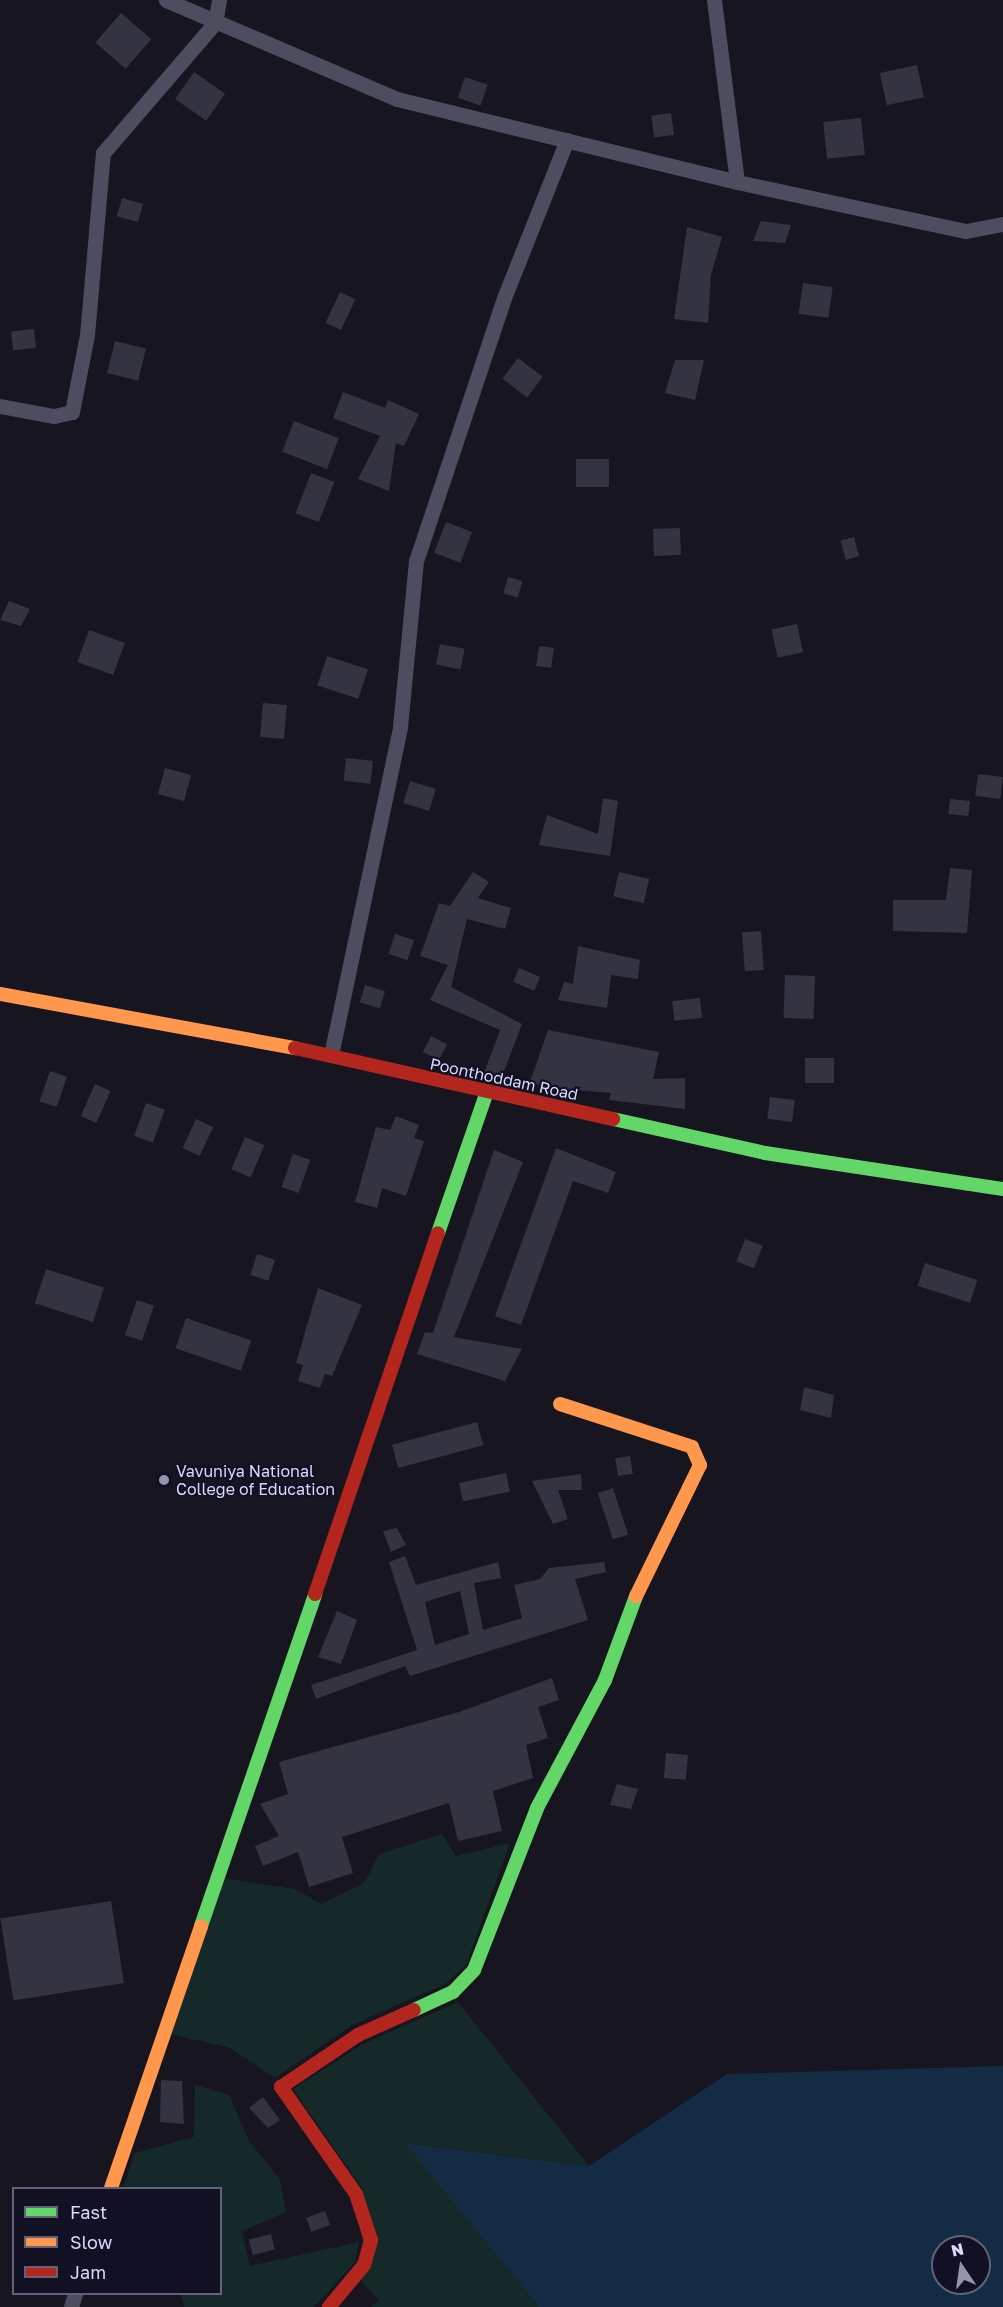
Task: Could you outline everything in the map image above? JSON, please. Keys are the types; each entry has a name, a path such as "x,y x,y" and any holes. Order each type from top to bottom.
{"street":[{"path":"166,0 215,23 397,99 737,182 966,231 1003,224"},
{"path":"0,406 54,416 72,412 87,335 103,153 215,23 219,0"},
{"path":"714,0 737,182"},
{"path":"331,1055 400,727 416,561 504,298 567,140"},
{"name":"Poonthoddam Road","path":"0,994 331,1055 486,1094 765,1153 1003,1189"},
{"path":"111,2187 486,1094"},
{"path":"329,2307 364,2265 371,2240 356,2194 281,2087 358,2036 453,1992 474,1970 537,1808 605,1680 619,1631 700,1465 692,1447 560,1404"}],"green space":[{"path":"442,1834 456,1856 510,1843 466,1965 445,1984 352,2025 275,2078 230,2048 171,2034 224,1878 295,1889 321,1904 364,1883 379,1854"},
{"path":"458,2002 589,2166 406,2143 539,2307 371,2307 379,2300 361,2281 363,2190 293,2089 363,2044"},
{"path":"195,2085 229,2095 248,2139 280,2180 286,2212 242,2231 250,2266 359,2242 355,2262 314,2307 184,2307 181,2295 222,2295 222,2187 123,2187 135,2153 194,2137"}],"water":[{"path":"1003,2066 1003,2307 539,2307 405,2143 589,2166 727,2074"}],"building":[{"path":"121,13 151,39 126,69 95,42"},
{"path":"917,65 924,97 887,105 880,73"},
{"path":"194,72 225,94 206,121 175,99"},
{"path":"465,77 488,85 481,106 458,98"},
{"path":"671,113 674,135 654,138 651,116"},
{"path":"861,118 865,155 827,159 823,122"},
{"path":"122,198 143,204 138,222 117,216"},
{"path":"761,221 791,225 785,243 753,241"},
{"path":"687,227 722,237 711,275 708,323 674,319"},
{"path":"803,283 833,287 828,318 799,314"},
{"path":"340,292 355,299 341,330 326,323"},
{"path":"34,329 36,348 13,350 11,331"},
{"path":"115,341 146,349 138,381 107,373"},
{"path":"518,358 543,377 527,397 502,379"},
{"path":"675,360 704,360 695,400 665,393"},
{"path":"343,392 385,408 388,400 419,414 404,446 396,443 389,491 358,479 380,436 333,418"},
{"path":"294,421 339,438 327,469 282,452"},
{"path":"576,459 609,459 609,487 576,487"},
{"path":"311,473 334,482 319,522 296,513"},
{"path":"446,522 472,532 460,563 434,553"},
{"path":"680,528 681,555 654,556 653,529"},
{"path":"854,537 859,556 846,560 840,541"},
{"path":"508,577 522,581 518,597 503,593"},
{"path":"9,601 30,609 21,626 0,620"},
{"path":"797,624 803,652 778,658 772,629"},
{"path":"89,630 125,643 113,675 77,662"},
{"path":"440,644 465,649 461,669 436,665"},
{"path":"539,646 554,648 551,668 536,666"},
{"path":"327,656 368,669 358,699 317,685"},
{"path":"263,703 287,705 284,739 260,737"},
{"path":"346,758 373,761 370,784 344,781"},
{"path":"165,768 191,775 184,801 158,794"},
{"path":"978,774 1003,777 1000,799 975,796"},
{"path":"410,781 436,789 429,811 403,803"},
{"path":"603,798 618,801 610,856 539,845 547,815 598,834"},
{"path":"950,799 970,801 968,816 948,814"},
{"path":"950,868 972,870 967,933 893,931 893,900 946,900"},
{"path":"473,872 489,882 478,898 511,908 505,929 467,919 451,987 522,1024 501,1079 484,1073 500,1030 430,1000 448,965 420,956 439,903 450,906"},
{"path":"619,872 649,879 644,903 613,896"},
{"path":"761,931 764,970 745,971 742,932"},
{"path":"395,934 414,940 408,960 389,954"},
{"path":"578,946 640,960 638,979 611,975 607,1008 558,1000 564,982 573,984"},
{"path":"519,968 540,977 534,991 513,982"},
{"path":"785,975 815,976 813,1019 783,1018"},
{"path":"365,985 385,991 380,1008 360,1002"},
{"path":"700,998 702,1018 674,1021 672,1001"},
{"path":"548,1030 659,1052 653,1079 685,1078 685,1109 609,1100 611,1093 564,1089 564,1094 530,1082"},
{"path":"431,1036 447,1044 439,1060 423,1052"},
{"path":"805,1058 834,1058 834,1083 805,1083"},
{"path":"50,1071 67,1077 57,1107 40,1101"},
{"path":"95,1084 111,1091 96,1123 81,1116"},
{"path":"770,1097 795,1100 792,1122 767,1119"},
{"path":"146,1103 165,1110 153,1143 134,1136"},
{"path":"396,1116 419,1125 414,1138 424,1141 406,1196 382,1188 377,1208 355,1202 376,1127 390,1130"},
{"path":"196,1119 213,1127 200,1156 182,1148"},
{"path":"245,1137 264,1145 251,1177 231,1169"},
{"path":"556,1148 616,1172 608,1193 573,1181 521,1325 495,1316"},
{"path":"494,1150 523,1162 454,1337 522,1349 505,1381 417,1354 425,1332 433,1333"},
{"path":"293,1154 310,1160 299,1193 282,1187"},
{"path":"745,1239 763,1246 754,1268 736,1261"},
{"path":"257,1254 275,1260 268,1281 250,1275"},
{"path":"925,1263 977,1280 970,1303 918,1286"},
{"path":"46,1269 104,1288 93,1322 35,1303"},
{"path":"318,1288 362,1305 332,1376 325,1374 320,1388 298,1381 303,1365 296,1363"},
{"path":"137,1300 154,1306 142,1341 125,1335"},
{"path":"186,1318 251,1340 241,1371 176,1348"},
{"path":"804,1387 834,1395 831,1418 800,1410"},
{"path":"477,1422 483,1445 398,1468 392,1445"},
{"path":"630,1456 633,1474 618,1476 615,1458"},
{"path":"506,1473 510,1492 463,1502 459,1483"},
{"path":"581,1474 582,1490 558,1490 568,1519 553,1524 532,1481"},
{"path":"613,1488 628,1535 613,1540 598,1493"},
{"path":"397,1528 406,1545 391,1552 383,1531"},
{"path":"405,1556 416,1585 498,1562 501,1578 474,1583 483,1630 522,1618 514,1585 540,1579 549,1568 604,1562 606,1572 575,1579 588,1620 410,1676 405,1666 316,1699 311,1685 417,1650 389,1562","holes":["460,1591 469,1634 435,1645 425,1602"]},
{"path":"337,1611 357,1620 341,1664 318,1657"},
{"path":"552,1678 559,1700 538,1707 548,1738 526,1745 533,1778 493,1791 502,1831 458,1841 449,1803 342,1837 353,1873 309,1887 298,1852 263,1866 255,1846 279,1836 260,1804 288,1794 279,1762 459,1712"},
{"path":"666,1753 688,1755 686,1780 664,1778"},
{"path":"617,1784 638,1789 631,1809 610,1805"},
{"path":"111,1901 124,1983 13,2000 0,1919"},
{"path":"161,2080 182,2081 184,2124 160,2122"},
{"path":"263,2097 280,2120 268,2128 249,2108"},
{"path":"325,2211 330,2225 311,2232 306,2218"},
{"path":"271,2234 275,2250 253,2255 249,2240"}],"traffic: fast":[{"path":"438,1233 486,1094"},
{"path":"613,1119 765,1153 1003,1189"},
{"path":"201,1926 315,1594"},
{"path":"414,2010 453,1992 474,1970 537,1808 605,1680 636,1596"}],"traffic: slow":[{"path":"0,994 295,1048"},
{"path":"560,1404 692,1447 700,1465 636,1596"},
{"path":"111,2187 201,1926"}],"traffic: jam":[{"path":"295,1048 613,1119"},
{"path":"315,1594 438,1233"},
{"path":"329,2307 364,2265 371,2240 356,2194 281,2087 358,2035 414,2010"}],"place":[{"name":"Vavuniya National College of Education","path":"164,1480"}]}
